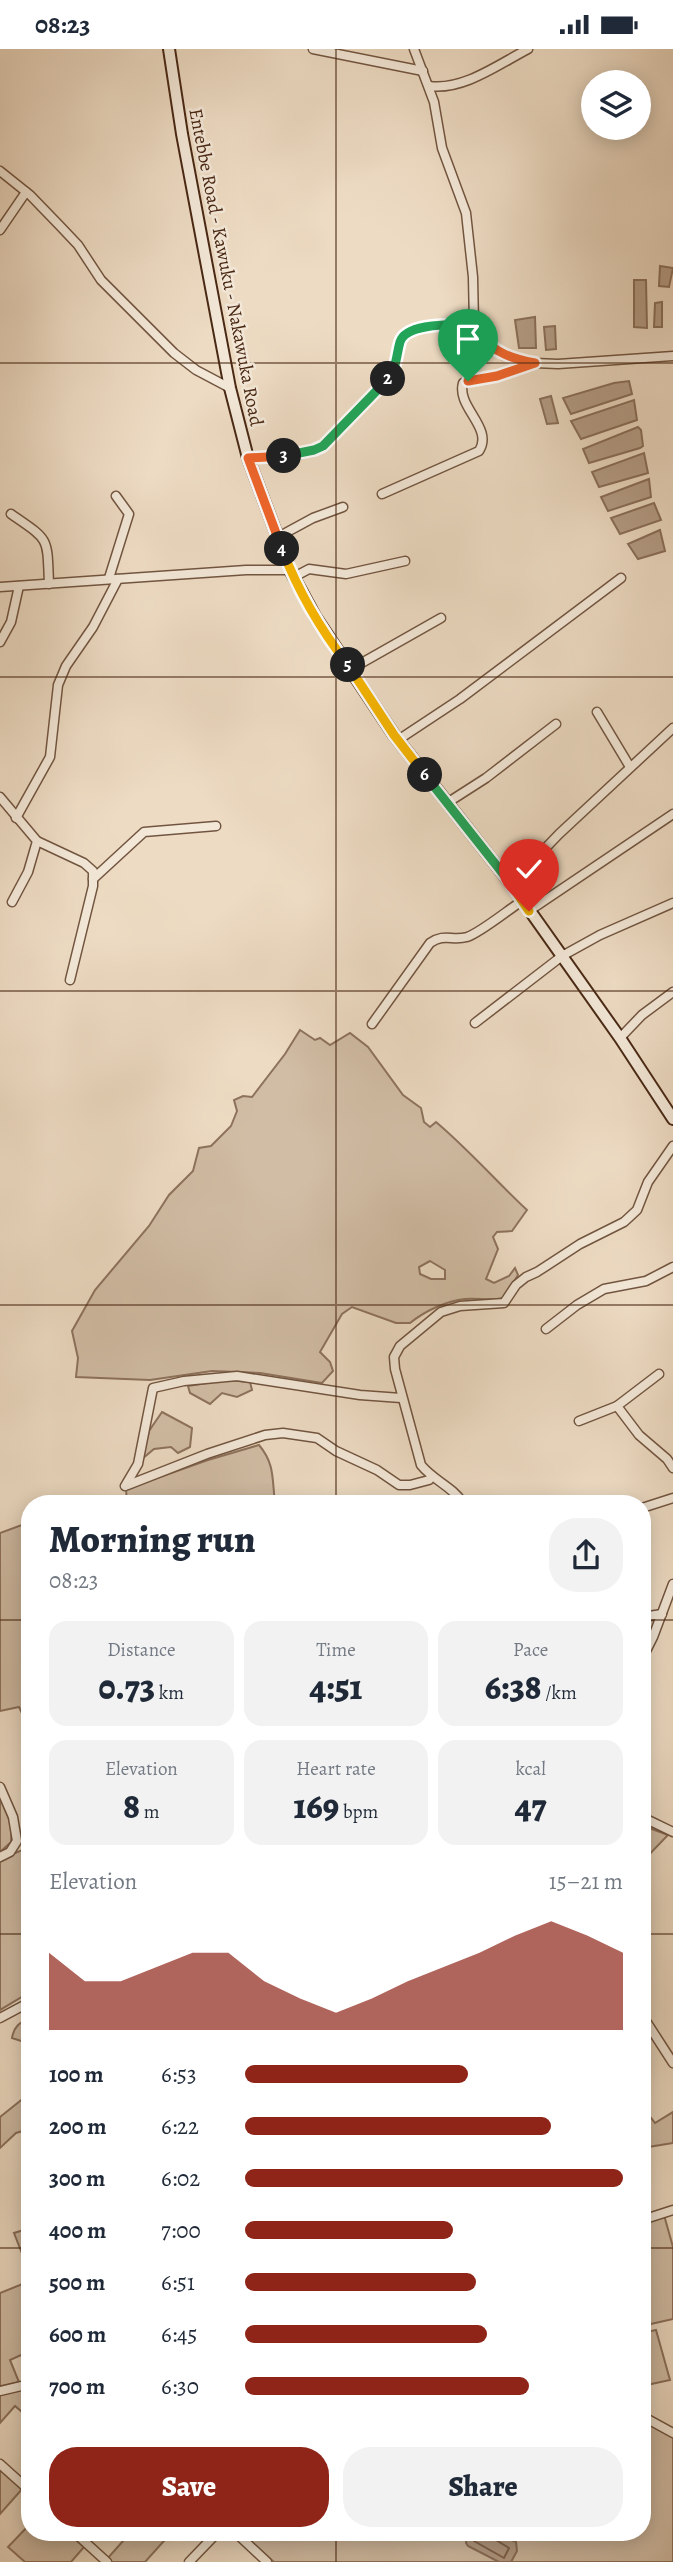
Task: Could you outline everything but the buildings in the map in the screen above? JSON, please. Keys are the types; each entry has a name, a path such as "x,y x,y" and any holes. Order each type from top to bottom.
{"main road":[{"name":"Entebbe Road - Kawuku - Nakawuka Road","path":"169,49 182,134 230,388 248,458 292,574 316,618 398,740 511,884 620,1038 673,1119"}],"street":[{"path":"313,49 423,71"},
{"path":"414,49 435,102 442,148 466,213 473,277 474,324 477,333 505,356 535,363 558,364 673,356"},
{"path":"429,86 444,88 484,72 528,49"},
{"path":"0,171 26,192 78,245 101,280 174,353 196,370 230,388"},
{"path":"0,230 26,192"},
{"path":"248,458 300,454 323,446 390,377 395,368 401,338 407,331 474,324"},
{"path":"382,494 480,451 483,436 464,399 461,389 463,383 497,376 535,363"},
{"path":"16,818 50,757 58,685 66,667 93,627 113,578 130,514 116,496"},
{"path":"278,537 313,518 343,507"},
{"path":"11,514 42,535 46,543 49,584"},
{"path":"0,587 246,570 292,574 309,569 346,574 405,561"},
{"path":"398,740 460,699 621,578"},
{"path":"0,642 12,622 19,586"},
{"path":"351,669 441,618"},
{"path":"597,712 631,767"},
{"path":"447,803 486,778 556,724"},
{"path":"511,884 559,834 673,729"},
{"path":"0,797 37,841 84,863 93,871 70,980"},
{"path":"529,911 673,814"},
{"path":"93,879 144,832 216,826"},
{"path":"12,902 29,872 37,841"},
{"path":"372,1024 430,943 439,937 458,939 470,936 522,901"},
{"path":"475,1023 562,956 600,935 673,903"},
{"path":"620,1038 642,1015 673,992"},
{"path":"457,1495 451,1488 431,1477 421,1465 401,1398 394,1357 400,1346 441,1312 460,1306 504,1303 516,1285 526,1277 580,1244 624,1222 637,1210 648,1182 673,1146"},
{"path":"546,1329 577,1305 604,1289 646,1282 673,1267"},
{"path":"579,1421 617,1406 659,1374"},
{"path":"401,1398 360,1395 237,1376 184,1381 153,1388 138,1464 125,1486 207,1454 265,1435 283,1433 317,1438 399,1485 410,1485 431,1477"},
{"path":"617,1406 639,1435 667,1459 673,1468"},
{"path":"651,1505 673,1498"},
{"path":"651,1638 673,1584"},
{"path":"651,1616 662,1614"},
{"path":"0,1787 13,1817 17,1841 10,1852 0,1857"},
{"path":"651,1821 673,1832"},
{"path":"0,2018 21,2007"},
{"path":"651,2029 673,2063"},
{"path":"651,2217 673,2210"},
{"path":"0,2391 21,2386"},
{"path":"651,2421 673,2433"},
{"path":"0,2464 21,2483"},
{"path":"84,2541 107,2562"},
{"path":"189,2562 209,2541"},
{"path":"245,2541 267,2562"}],"shaded area":[{"path":"300,1030 315,1040 320,1038 330,1045 350,1033 368,1047 403,1095 421,1108 424,1122 430,1127 436,1122 527,1210 512,1231 497,1232 493,1237 498,1249 486,1279 494,1283 509,1276 515,1268 518,1275 504,1298 450,1302 410,1323 396,1323 352,1307 342,1314 320,1352 330,1362 333,1371 322,1383 260,1373 212,1371 150,1380 76,1377 78,1358 72,1331 95,1290 149,1226 169,1195 193,1171 199,1148 211,1146 231,1126 237,1111 234,1100 243,1096 252,1097","holes":["430,1261 445,1270 445,1279 431,1279 420,1274 419,1267"]},
{"path":"226,1380 250,1382 252,1390 237,1397 222,1393 210,1404 190,1393 188,1386"},
{"path":"162,1412 192,1428 190,1447 178,1453 171,1447 154,1449 142,1459 149,1431"},
{"path":"259,1445 270,1465 274,1495 126,1495 126,1489"},
{"path":"21,1525 21,1711 19,1707 0,1711 0,1533"},
{"path":"651,1620 658,1623 651,1637"},
{"path":"0,1798 12,1826 11,1842 0,1852"},
{"path":"651,1828 668,1835 651,1853"},
{"path":"21,1851 21,1997 0,2010 0,1859"},
{"path":"21,2023 21,2041 12,2038"},
{"path":"21,2100 21,2132 0,2148 0,2117"},
{"path":"673,2112 673,2143 651,2147 651,2118 655,2123"},
{"path":"664,2215 673,2247 673,2319 651,2324 651,2219"},
{"path":"21,2231 21,2251 14,2233"},
{"path":"21,2285 21,2355 10,2360 19,2382 0,2387 0,2293"},
{"path":"656,2330 670,2380 651,2384 651,2331"},
{"path":"21,2389 21,2411 15,2406 0,2423 0,2395"},
{"path":"651,2425 673,2436 673,2562 274,2562 250,2541 651,2541"},
{"path":"0,2469 21,2486 21,2490 0,2514"},
{"path":"21,2533 21,2541 78,2541 84,2547 71,2562 25,2562 8,2547"},
{"path":"123,2541 164,2541 145,2562 110,2562 107,2559"}],"water":[{"path":"660,266 673,268 669,287 659,286"},
{"path":"634,280 646,280 647,328 634,327"},
{"path":"662,302 662,327 654,327 655,303"},
{"path":"535,317 536,348 519,348 515,320"},
{"path":"555,326 556,349 546,350 544,327"},
{"path":"629,381 632,394 571,414 563,398 614,383"},
{"path":"551,396 558,423 547,424 540,399"},
{"path":"634,400 637,420 581,439 571,421"},
{"path":"638,427 641,430 643,446 589,463 583,449"},
{"path":"644,453 648,473 599,487 592,472"},
{"path":"649,479 651,497 608,511 601,497"},
{"path":"654,503 661,520 620,534 611,518"},
{"path":"660,530 665,551 638,559 628,544"},
{"path":"514,2541 517,2551 511,2562 499,2562 466,2543"}],"route":[{"path":"468,381 497,376 535,363 505,356 494,349 481,338 474,324 407,331 401,338 398,358 390,377 357,414 323,446 300,454 248,458 290,571 316,618 398,740 511,884 529,911"}]}
